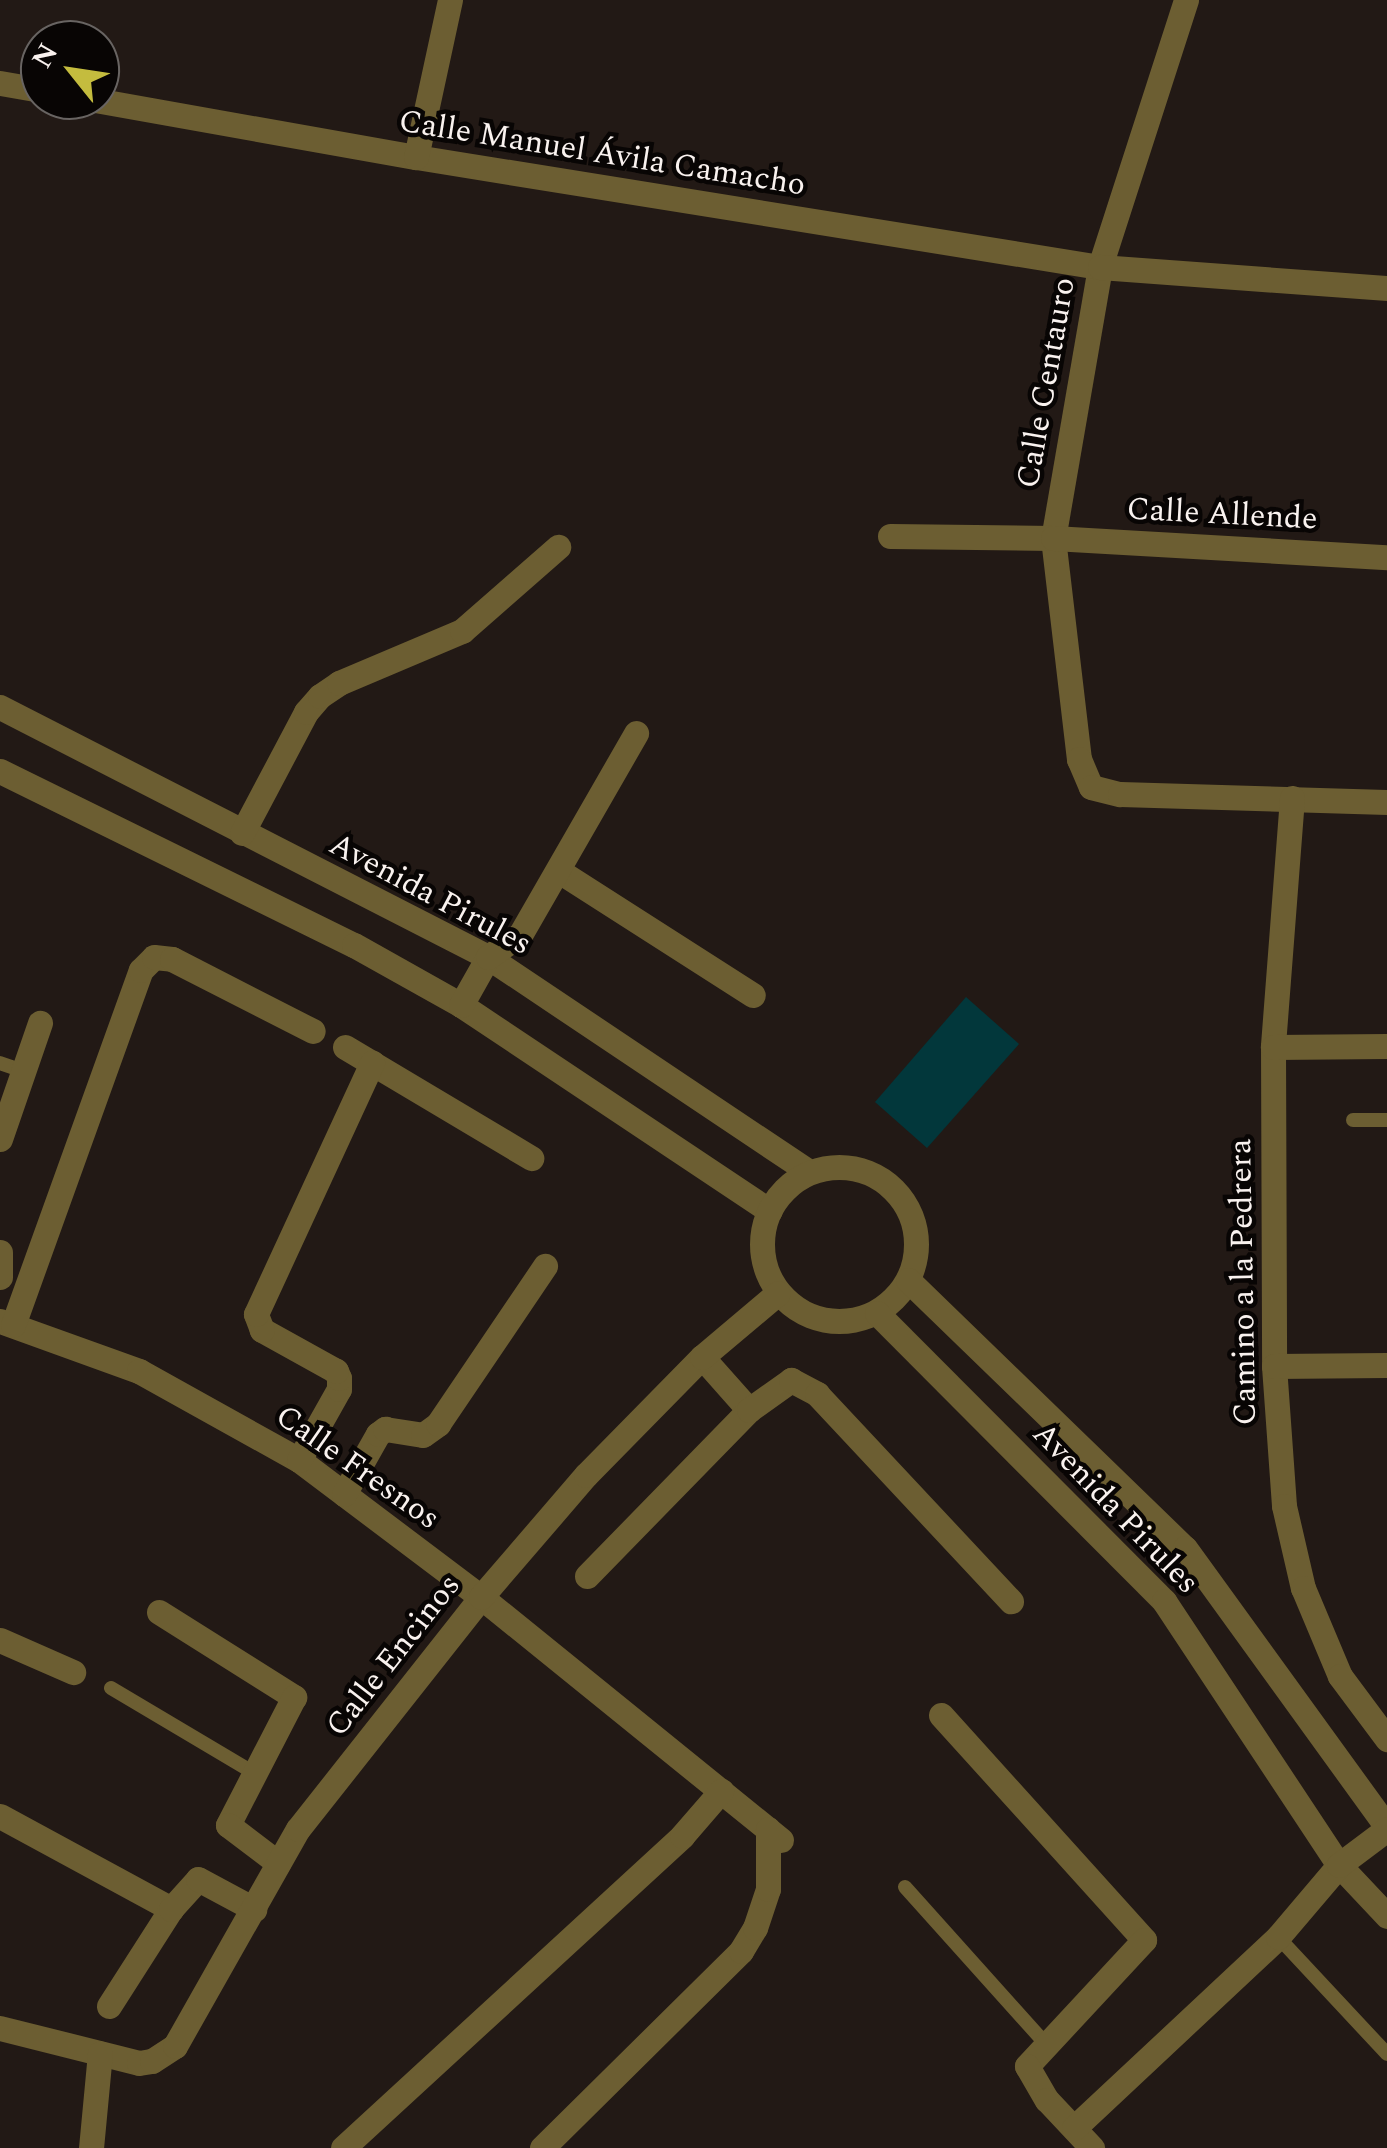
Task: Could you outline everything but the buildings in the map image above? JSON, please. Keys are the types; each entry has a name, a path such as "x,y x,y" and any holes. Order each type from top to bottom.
{"street":[{"path":"416,157 450,0"},
{"name":"Calle Centauro","path":"1186,0 1100,267 1053,538 1079,758 1092,787 1120,794 1292,798"},
{"name":"Calle Manuel Ávila Camacho","path":"120,104 416,157 1100,267 1387,288"},
{"name":"Calle Allende","path":"890,536 1053,538 1387,557"},
{"path":"242,833 306,712 320,696 340,683 462,631 558,548"},
{"name":"Avenida Pirules","path":"0,707 488,957 810,1172"},
{"path":"461,1004 488,957 520,935 636,733"},
{"path":"0,771 354,945 461,1004 770,1211"},
{"path":"1292,798 1387,802"},
{"name":"Camino a la Pedrera","path":"1292,798 1273,1047 1274,1366 1284,1506 1302,1588 1340,1676 1387,1740"},
{"path":"558,870 753,995"},
{"path":"7,1323 140,970 154,957 172,959 312,1031"},
{"path":"0,1139 12,1067 40,1024"},
{"path":"1273,1047 1387,1046"},
{"path":"345,1047 531,1158"},
{"path":"299,1460 339,1388 339,1378 336,1371 262,1330 256,1314 372,1062"},
{"path":"836,1166 863,1170 896,1192 916,1227 916,1254 908,1280 877,1312 834,1322 794,1308 778,1293 762,1252 763,1230 786,1187 810,1172 836,1166"},
{"path":"0,1252 0,1277"},
{"path":"344,1494 378,1434 385,1430 424,1436 438,1424 545,1266"},
{"name":"Avenida Pirules","path":"908,1280 1185,1548 1387,1828"},
{"name":"Calle Encinos","path":"0,2028 139,2063 152,2061 175,2046 298,1829 482,1597 586,1475 702,1356 778,1293"},
{"name":"Avenida Pirules","path":"877,1312 1164,1601 1340,1865 1387,1916"},
{"name":"Calle Fresnos","path":"7,1323 139,1371 299,1460 482,1597 775,1834 768,1889 741,1951 542,2148"},
{"path":"702,1356 749,1410"},
{"path":"1274,1366 1387,1365"},
{"path":"587,1576 749,1410 792,1380 802,1383 1012,1601"},
{"path":"158,1612 294,1697 228,1825 278,1863"},
{"path":"0,1640 72,1672"},
{"path":"941,1715 1144,1940 1027,2066 1048,2100 1092,2148"},
{"path":"343,2148 682,1836 722,1791"},
{"path":"0,1816 171,1909"},
{"path":"1074,2128 1278,1937 1340,1865 1387,1828"},
{"path":"109,2006 171,1909 198,1879 254,1909"},
{"path":"91,2148 100,2053"}],"lane":[{"path":"1353,1120 1387,1120"},
{"path":"111,1688 254,1772"},
{"path":"904,1887 1046,2044"},
{"path":"1278,1937 1387,2054"}],"water":[{"path":"966,997 1019,1044 927,1148 875,1102"}]}
